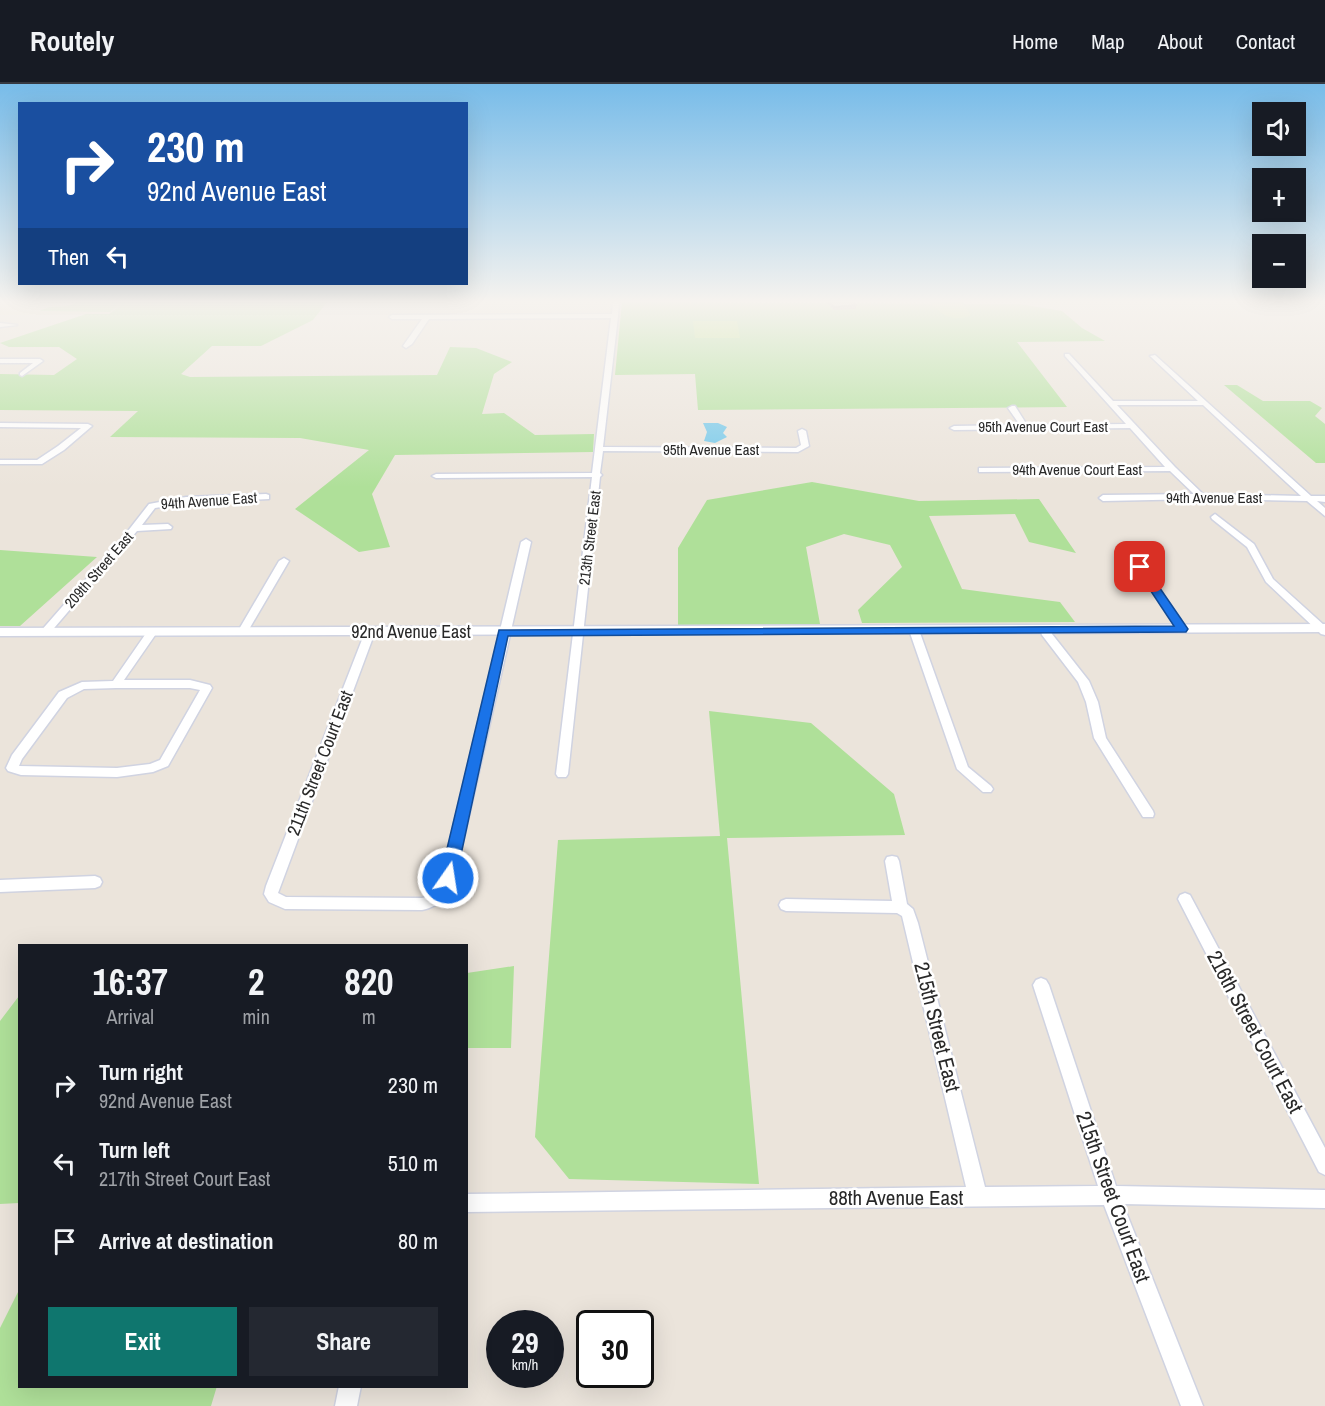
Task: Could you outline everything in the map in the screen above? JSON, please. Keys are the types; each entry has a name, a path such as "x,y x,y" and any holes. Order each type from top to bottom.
{"street":[{"path":"22,374 36,364"},
{"name":"213th Street East","path":"562,774 610,364"},
{"path":"1075,364 1172,470 1201,496"},
{"path":"1161,364 1325,513"},
{"path":"1112,403 1203,403"},
{"path":"1012,408 1025,427"},
{"path":"0,425 88,426 39,462 0,462"},
{"name":"95th Avenue Court East","path":"954,428 1133,426"},
{"name":"95th Avenue East","path":"601,449 798,450 805,446 801,431"},
{"name":"94th Avenue Court East","path":"982,470 1172,470"},
{"path":"436,476 598,475"},
{"name":"94th Avenue East","path":"1103,498 1201,496 1325,499"},
{"name":"94th Avenue East","path":"152,506 186,500 266,497"},
{"name":"209th Street East","path":"45,632 152,506"},
{"path":"1215,517 1251,546 1269,580 1324,629"},
{"path":"135,528 168,527"},
{"path":"503,632 507,627 526,542"},
{"path":"1135,559 1182,629"},
{"path":"243,631 284,561"},
{"path":"1045,629 1047,635 1083,681 1092,702 1100,738 1148,814"},
{"name":"92nd Avenue East","path":"0,632 1324,629"},
{"path":"914,630 963,768 987,789"},
{"path":"116,684 153,631"},
{"name":"211th Street Court East","path":"370,632 271,894 285,903 422,904 429,903 442,894 448,878 503,632"},
{"path":"116,684 190,684 206,687 202,698 164,763 158,767 136,772 21,771 12,768 16,758 69,690 82,686 116,684"},
{"name":"215th Street East","path":"892,861 900,907 908,913 911,923 978,1197"},
{"path":"0,886 94,882"},
{"name":"216th Street Court East","path":"1185,899 1325,1166"},
{"path":"786,905 900,907"},
{"name":"215th Street Court East","path":"1041,985 1110,1195 1192,1406"},
{"name":"88th Avenue East","path":"468,1203 1110,1195 1325,1199"},
{"path":"346,1406 350,1388"}],"green space":[{"path":"70,364 192,364 181,374 190,377 437,375 442,364 509,364 494,374 482,414 504,413 535,435 594,434 593,452 395,455 372,494 390,547 359,552 295,509 369,450 300,438 110,437 138,411 0,410 0,374 54,375"},
{"path":"616,364 1034,364 1067,407 698,410 695,374 615,375"},
{"path":"1224,385 1237,385 1263,401 1310,401 1322,408 1315,416 1325,424 1325,463 1316,463"},
{"path":"812,482 919,501 1039,499 1076,553 1029,542 1015,514 929,516 962,589 1060,602 1075,622 862,623 858,610 902,567 890,545 844,534 806,547 820,624 678,625 678,548 707,500"},
{"path":"0,550 97,557 20,626 0,626"},
{"path":"709,711 811,723 894,794 905,835 727,838 759,1184 569,1179 535,1137 558,840 720,836"},
{"path":"514,966 511,1048 468,1048 468,973"},
{"path":"18,997 18,1203 0,1204 0,1021"},
{"path":"18,1292 18,1388 216,1388 211,1406 0,1406 0,1328"}],"water":[{"path":"703,423 718,423 727,427 723,433 727,437 715,443 704,441 707,432"}],"route":[{"path":"448,878 503,632 1182,629 1140,567"}]}
